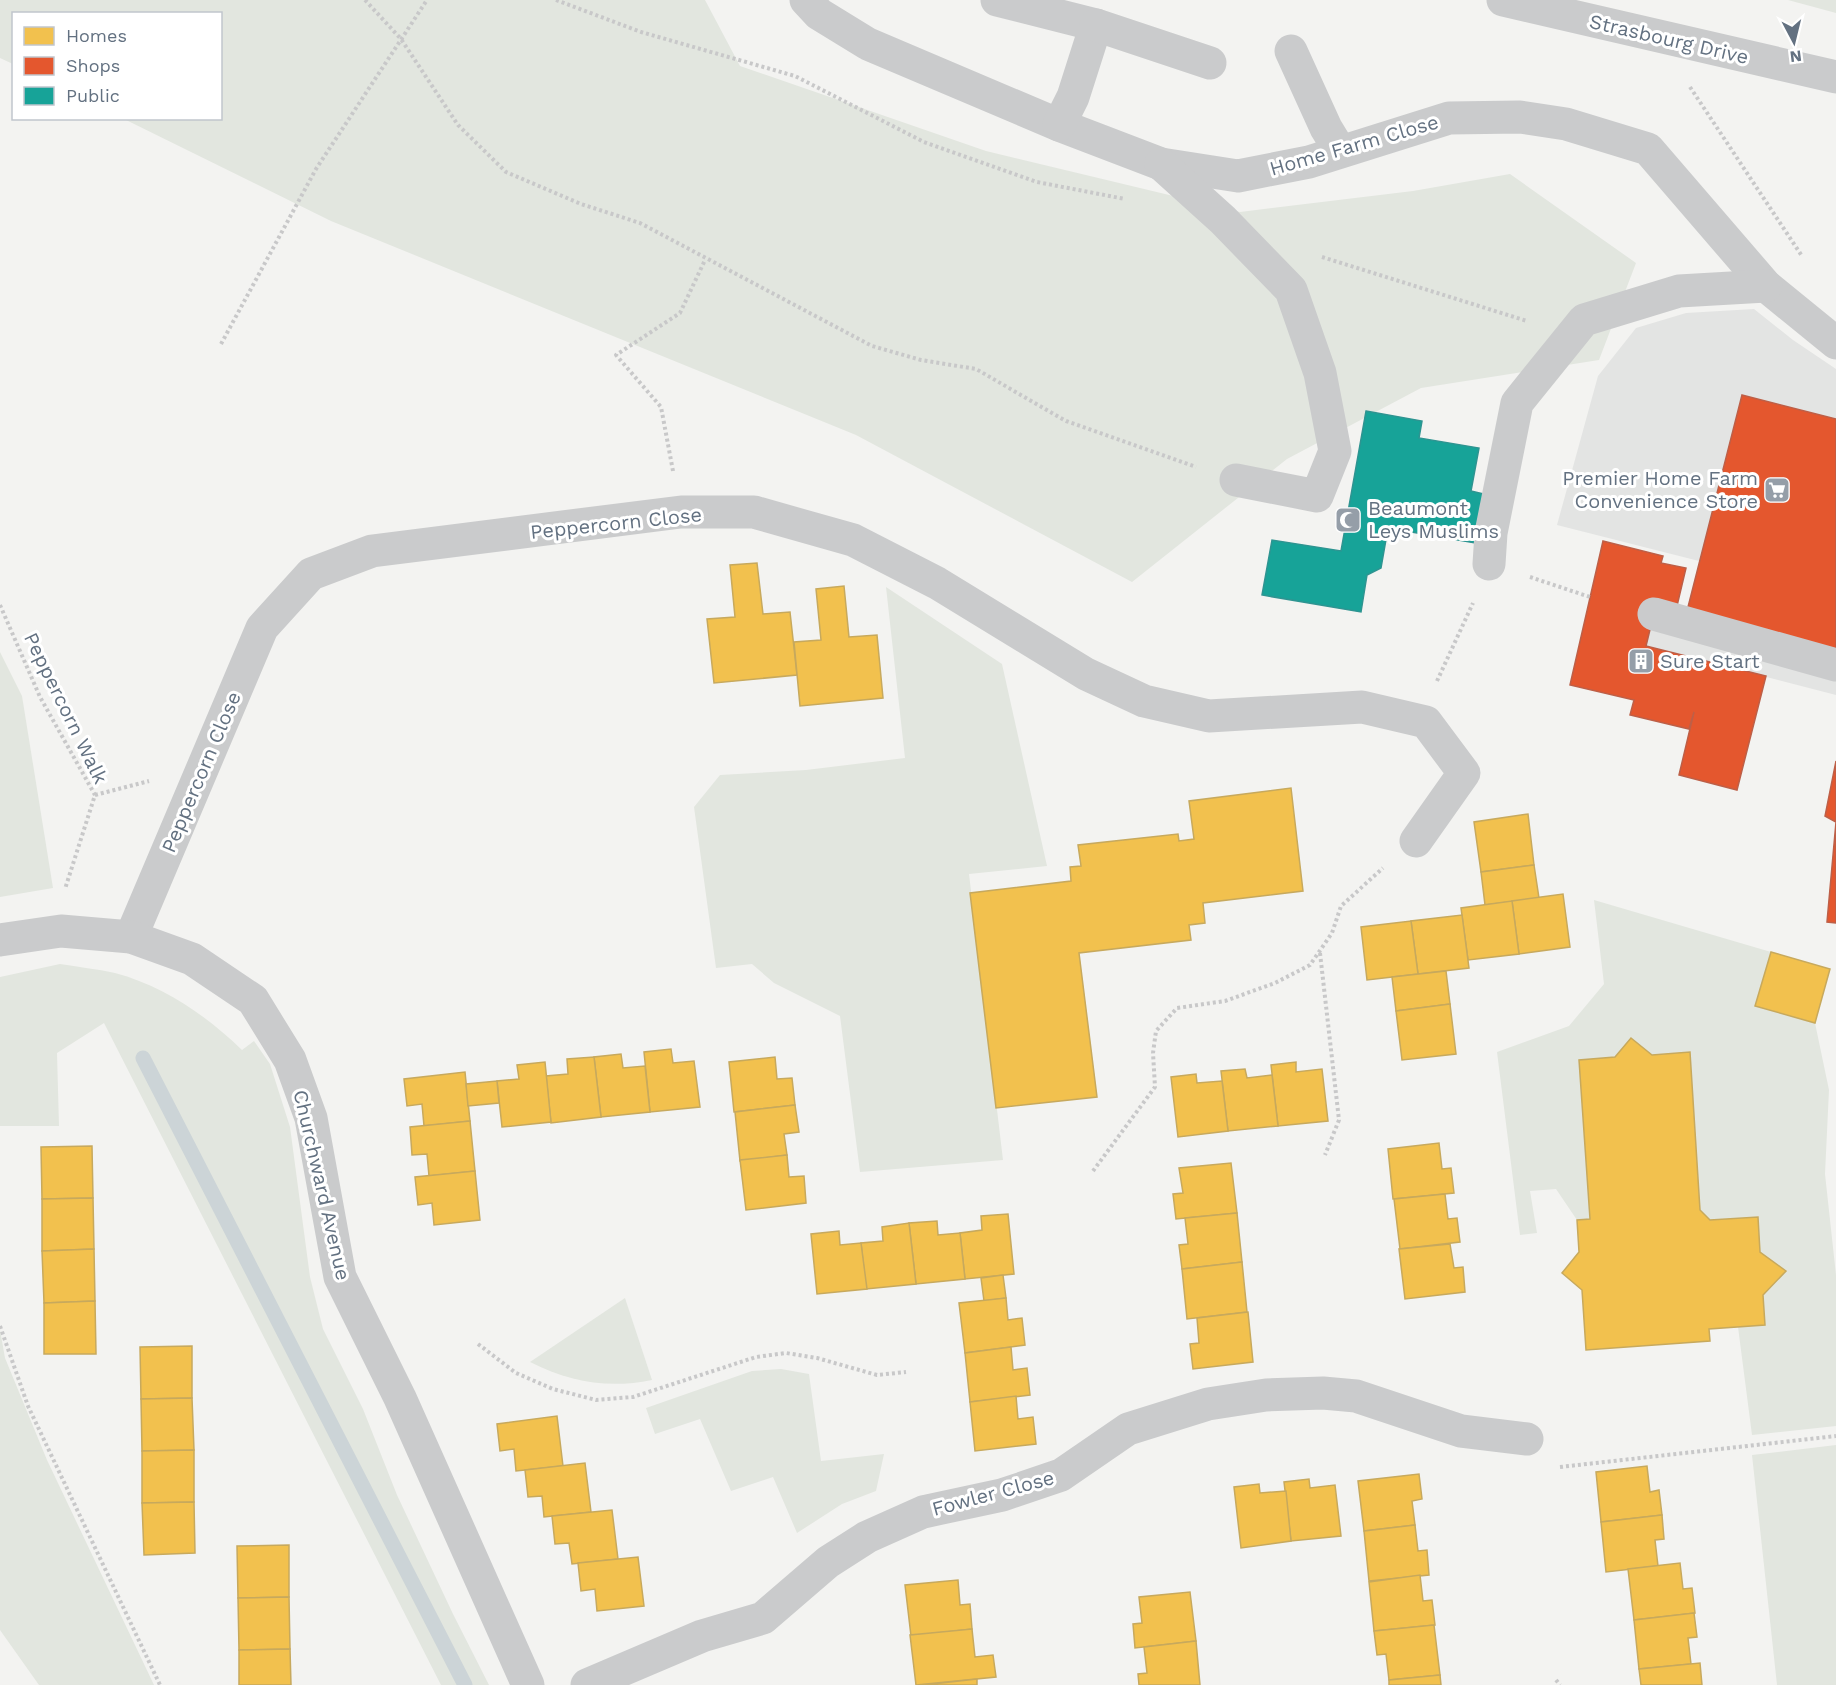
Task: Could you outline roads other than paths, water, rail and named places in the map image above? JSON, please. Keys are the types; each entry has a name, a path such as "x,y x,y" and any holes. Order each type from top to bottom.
{"street":[{"name":"Home Farm Close","path":"806,0 819,14 868,44 1059,125 1161,164 1238,176 1310,162 1449,118 1520,117 1566,124 1648,149 1766,286 1836,343"},
{"path":"997,0 1096,25 1210,63"},
{"name":"Strasbourg Drive","path":"1503,0 1836,77"},
{"path":"1059,125 1073,97 1096,25"},
{"path":"1291,51 1326,128 1340,151"},
{"path":"1161,164 1223,220 1290,290 1320,373 1335,451 1317,496 1236,480"},
{"path":"1489,564 1491,533 1517,403 1584,320 1679,291 1766,286"},
{"name":"Peppercorn Close","path":"131,937 262,628 311,574 372,551 681,512 754,512 853,540 937,584 1086,674 1144,701 1209,716 1362,707 1426,722 1464,773 1416,841"},
{"path":"1654,614 1836,665"},
{"name":"Churchward Avenue","path":"0,940 61,931 131,937 192,959 253,1000 290,1060 311,1118 340,1277 400,1398 528,1685"},
{"name":"Fowler Close","path":"587,1685 702,1636 763,1618 828,1562 886,1529 923,1512 1002,1495 1061,1475 1128,1429 1208,1404 1266,1395 1323,1393 1356,1396 1461,1431 1527,1439"}],"waterway":[{"path":"143,1058 465,1685"}],"place":[{"name":"Premier Home Farm Convenience Store","path":"1777,490"},
{"name":"Beaumont Leys Muslims","path":"1348,520"},
{"name":"Sure Start","path":"1641,661"}]}
